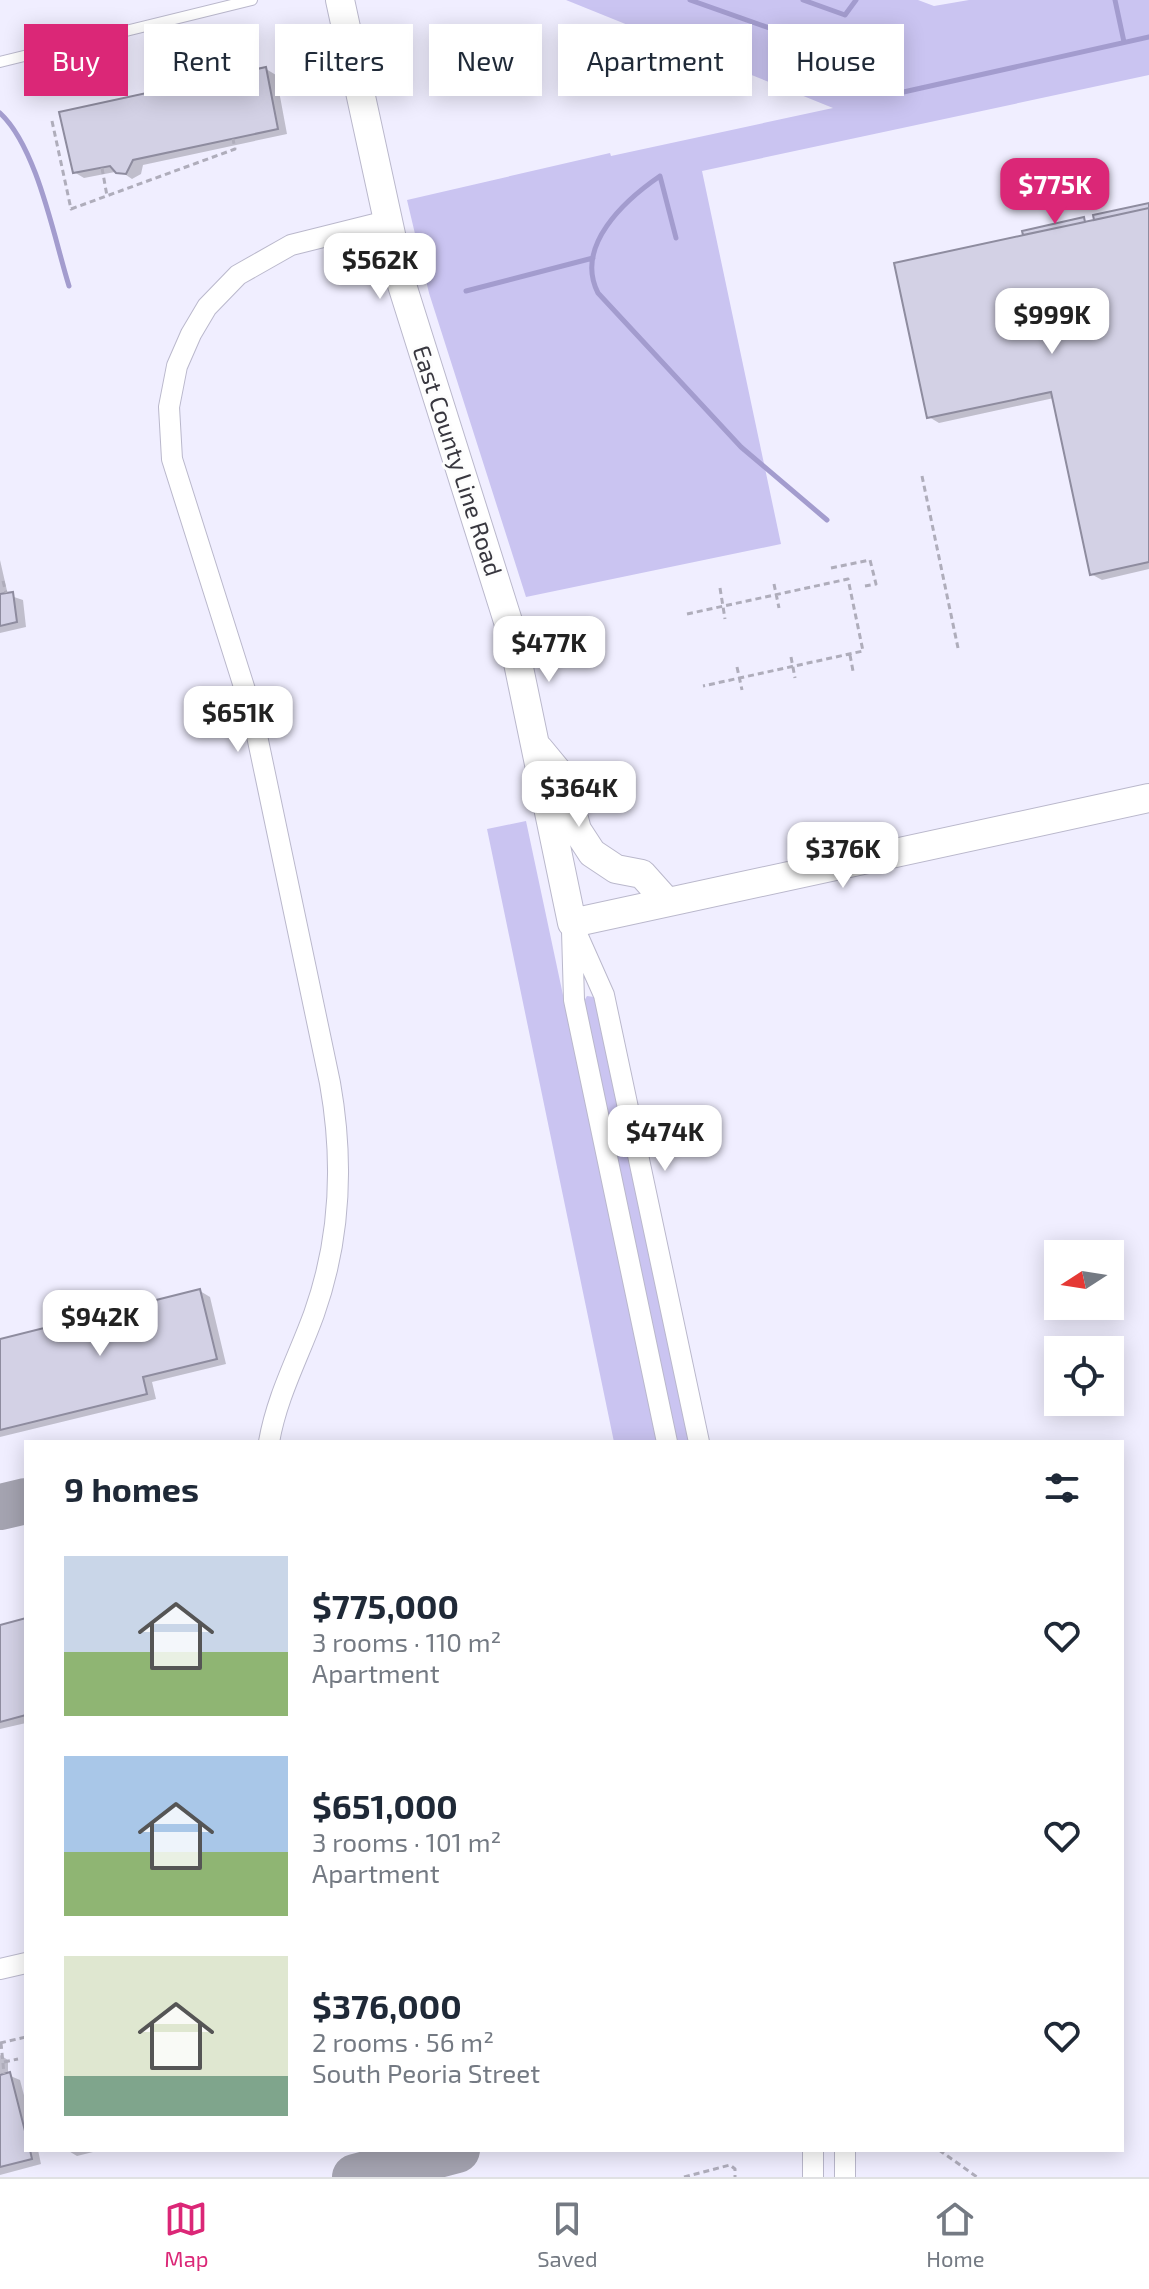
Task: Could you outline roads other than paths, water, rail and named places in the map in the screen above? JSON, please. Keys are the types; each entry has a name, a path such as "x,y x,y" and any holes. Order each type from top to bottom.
{"main road":[{"name":"East County Line Road","path":"340,0 387,221 417,337 508,619 572,923"},
{"path":"535,746 563,778 577,830 592,853 616,869 642,874 667,902"},
{"path":"572,923 1149,798"}],"street":[{"path":"269,1440 279,1399 313,1317 327,1272 337,1224 340,1145 330,1083 252,712 172,459 169,407 177,366 191,334 207,307 238,275 291,245 387,221"},
{"path":"572,923 574,1000 667,1440"},
{"path":"572,923 604,995 699,1440"},
{"path":"0,1969 24,1963"},
{"path":"813,2152 813,2177"},
{"path":"845,2152 845,2177"}],"lane":[{"path":"0,62 252,0"}],"waterway":[{"path":"690,0 832,50 868,90 899,93 1149,37"},
{"path":"803,0 845,15 856,0"},
{"path":"1115,0 1124,42"},
{"path":"0,113 13,128 34,170 69,286"},
{"path":"676,238 660,176 619,211 598,242 592,275 598,293 741,447 827,520"},
{"path":"466,291 593,258"}]}
